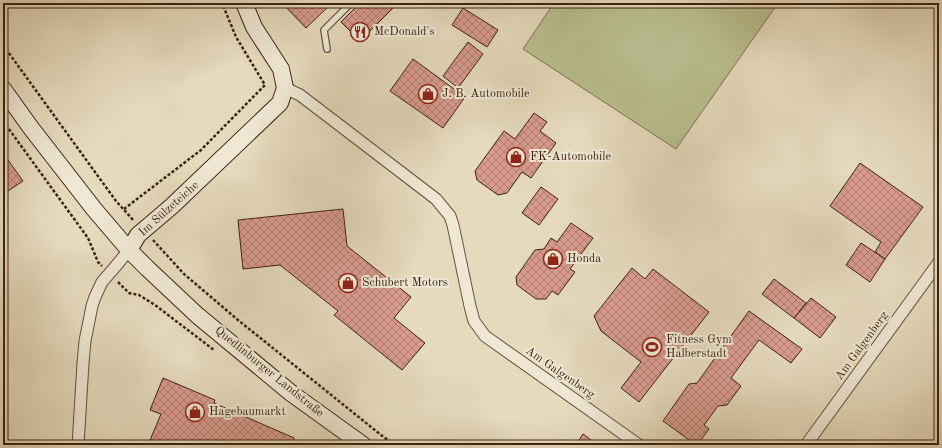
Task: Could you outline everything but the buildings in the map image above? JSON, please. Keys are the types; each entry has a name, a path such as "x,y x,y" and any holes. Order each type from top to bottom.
{"main road":[{"path":"244,3 254,27 281,69 285,88"},
{"name":"Im Sülzeteiche","path":"129,250 138,235 172,206 280,103 285,88"},
{"path":"3,89 66,174 129,250"},
{"name":"Quedlinburger Landstraße","path":"129,250 177,297 291,393 363,445"}],"street":[{"name":"Am Galgenberg","path":"285,88 300,95 436,199 450,216 474,320 485,336 639,445"},
{"name":"Im Sülzeteiche","path":"78,445 85,341 92,306 102,282 129,250"},
{"name":"Am Galgenberg","path":"806,445 939,262"}],"lane":[{"path":"327,49 324,30 352,3"}],"path":[{"path":"124,209 201,150 265,85 236,37 222,3"},
{"path":"3,45 116,201 184,274 238,320 395,445"}],"green space":[{"path":"554,3 778,3 676,149 523,49"}],"place":[{"name":"McDonald's","path":"360,32"},
{"name":"J. B. Automobile","path":"428,94"},
{"name":"FK-Automobile","path":"516,157"},
{"name":"Honda","path":"553,259"},
{"name":"Schubert Motors","path":"348,283"},
{"name":"Fitness Gym Halberstadt","path":"652,347"},
{"name":"Hagebaumarkt","path":"195,412"}]}
